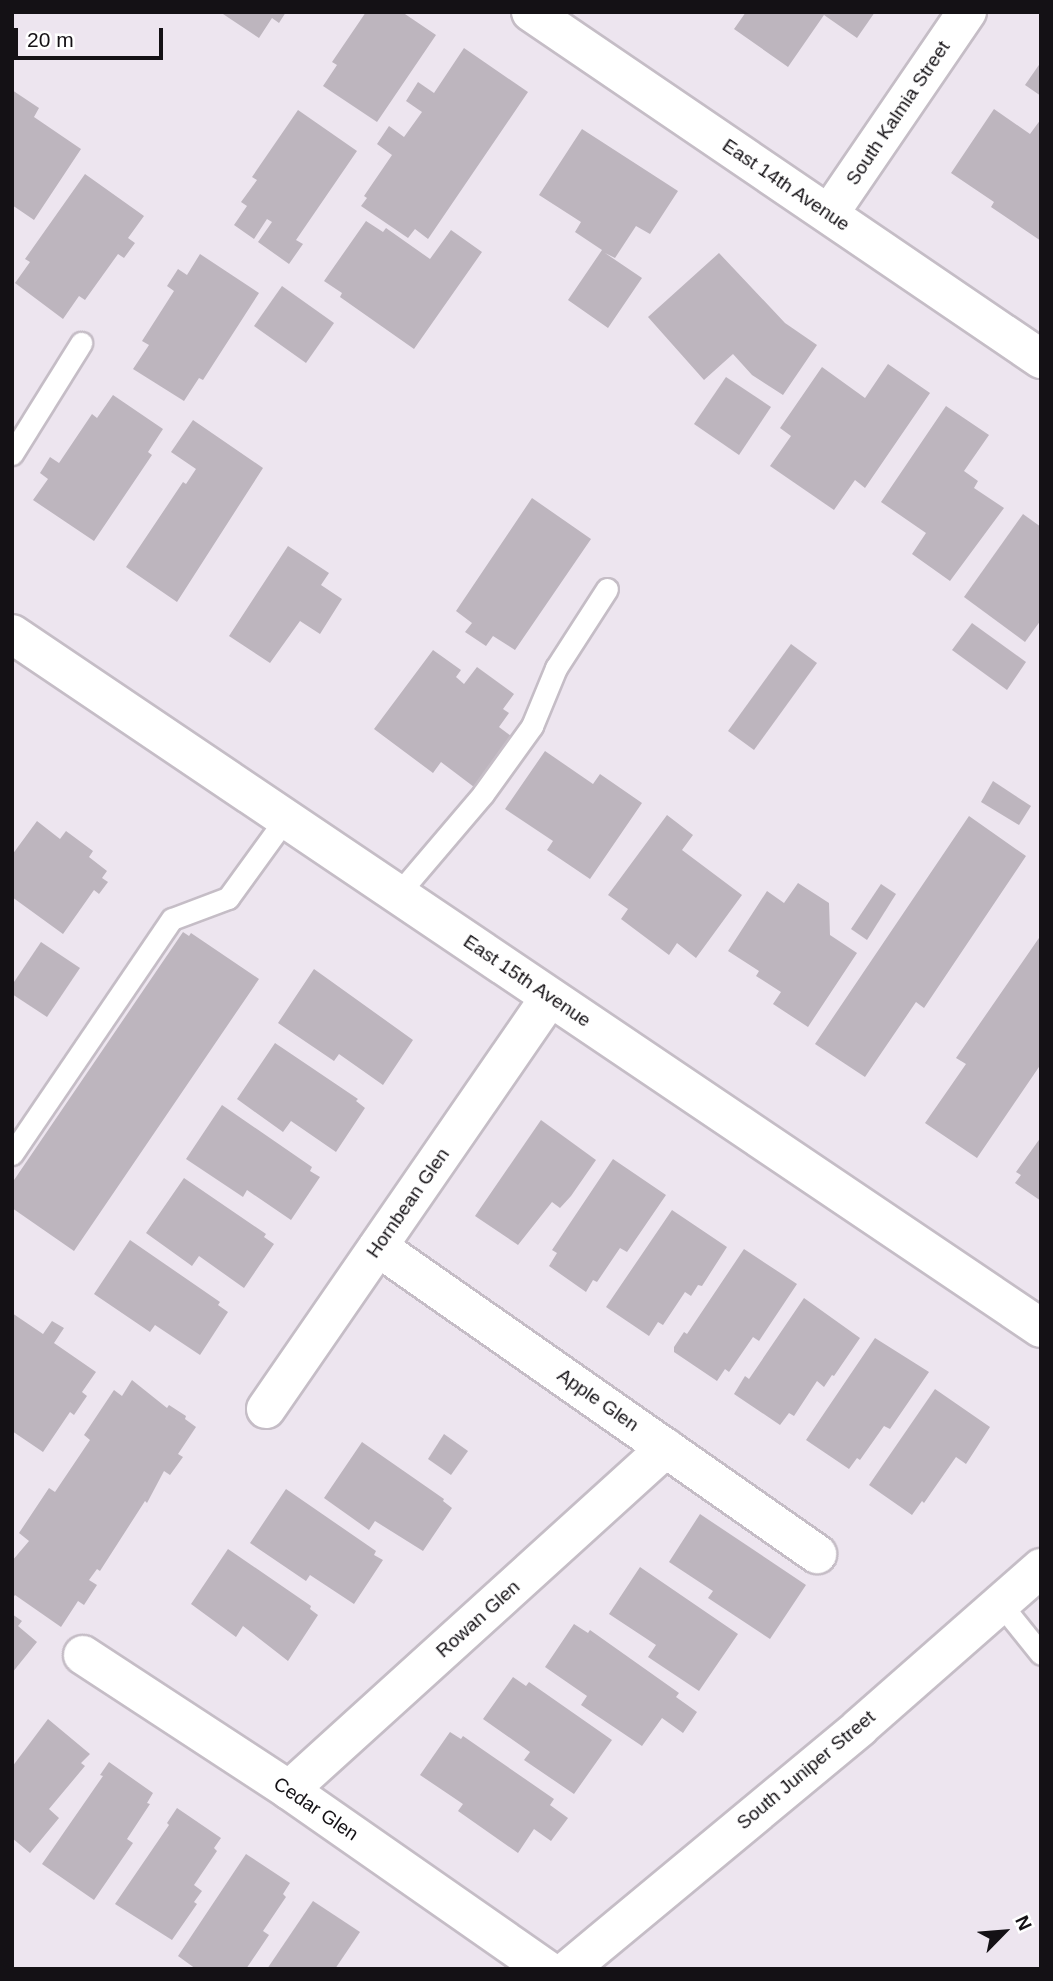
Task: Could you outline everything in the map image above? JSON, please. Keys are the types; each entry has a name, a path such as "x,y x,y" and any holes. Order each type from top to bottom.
{"street":[{"name":"East 14th Avenue","path":"531,12 1041,359"},
{"name":"South Kalmia Street","path":"829,214 967,12"},
{"name":"East 15th Avenue","path":"12,634 1041,1328"},
{"name":"Hornbean Glen","path":"265,1409 550,997"},
{"name":"Apple Glen","path":"378,1247 817,1554"},
{"name":"Rowan Glen","path":"289,1790 666,1448"},
{"name":"South Juniper Street","path":"569,1969 860,1727 1041,1568"},
{"name":"Cedar Glen","path":"83,1655 289,1790 546,1969"}],"lane":[{"path":"12,454 81,342"},
{"path":"398,894 483,794 532,726 556,668 607,589"},
{"path":"12,1154 172,919 228,898 286,818"},
{"path":"1000,1603 1041,1654"}],"building":[{"path":"220,12 286,12 279,23 272,18 259,38"},
{"path":"366,12 402,12 436,35 377,122 323,86 337,65 332,62"},
{"path":"746,12 875,12 857,38 824,15 788,67 734,29"},
{"path":"464,48 528,92 428,239 415,229 408,238 361,206 367,198 364,196 392,155 377,144 389,126 404,137 422,112 406,101 418,82 434,93"},
{"path":"1041,62 1041,96 1025,85"},
{"path":"12,90 39,108 34,117 81,149 34,220 12,205"},
{"path":"994,109 1030,134 1041,119 1041,241 991,207 994,202 951,173"},
{"path":"298,110 357,151 296,240 303,244 289,264 258,242 272,222 267,219 254,239 234,225 247,206 241,202 257,180 252,177"},
{"path":"582,129 678,191 650,234 636,226 615,258 605,253 642,278 608,328 568,300 602,250 575,232 581,222 539,195"},
{"path":"85,174 144,216 128,238 135,243 124,258 118,254 85,300 79,296 63,319 15,283 30,262 25,259"},
{"path":"366,221 383,232 386,228 430,259 451,230 482,252 414,349 340,297 342,293 324,281"},
{"path":"719,253 785,323 817,345 783,395 752,375 733,354 704,380 648,317"},
{"path":"200,254 259,293 203,380 199,378 184,401 133,369 149,345 142,341 174,291 167,286 178,269 187,275"},
{"path":"282,286 334,323 306,363 254,326"},
{"path":"888,364 930,393 865,488 855,480 834,510 770,466 791,436 780,428 822,367 865,398"},
{"path":"726,377 771,407 739,455 694,424"},
{"path":"113,395 163,429 148,452 152,455 94,541 33,500 48,479 40,473 50,457 59,463 92,414 97,418"},
{"path":"946,406 989,435 964,471 978,481 974,488 1004,508 950,581 912,554 926,533 881,502"},
{"path":"193,420 263,468 177,602 126,567 183,482 186,484 196,469 171,452"},
{"path":"532,498 591,539 515,650 493,636 486,646 465,632 472,623 456,611"},
{"path":"1023,514 1041,527 1041,620 1025,642 964,597"},
{"path":"288,546 329,573 321,585 342,599 320,634 300,621 270,663 229,636"},
{"path":"972,623 1026,662 1007,690 952,650"},
{"path":"791,644 817,663 754,750 728,731"},
{"path":"433,650 461,670 456,677 464,684 477,667 514,694 503,709 509,713 499,727 511,736 474,787 441,762 433,773 374,729"},
{"path":"545,751 593,784 600,774 642,803 590,879 547,850 553,841 505,809"},
{"path":"993,781 1031,806 1019,825 981,802"},
{"path":"667,815 693,835 682,850 742,895 696,958 677,943 669,955 621,919 628,909 608,895"},
{"path":"969,816 1026,856 924,1008 916,1002 865,1077 815,1044"},
{"path":"37,821 60,839 66,831 93,851 89,857 107,871 102,878 108,882 99,894 94,890 63,934 12,897 12,855"},
{"path":"798,883 829,903 830,935 857,953 808,1027 773,1004 781,992 756,976 759,971 728,951 767,891 784,903"},
{"path":"881,884 896,894 867,940 851,929"},
{"path":"183,932 189,936 191,933 259,979 74,1251 12,1208 12,1183"},
{"path":"1041,935 1041,1064 977,1158 925,1123 966,1064 956,1058"},
{"path":"41,942 80,968 47,1017 12,994 12,985"},
{"path":"314,969 413,1040 383,1085 339,1054 334,1061 278,1023"},
{"path":"275,1043 358,1099 356,1101 365,1108 336,1152 291,1121 283,1132 237,1099"},
{"path":"222,1105 312,1167 310,1171 320,1177 291,1220 247,1190 243,1197 186,1159"},
{"path":"541,1120 596,1160 560,1208 552,1202 518,1245 475,1216"},
{"path":"1041,1137 1041,1201 1015,1183 1021,1175 1016,1172"},
{"path":"613,1159 666,1195 627,1252 620,1248 597,1282 593,1280 586,1292 549,1266 557,1253 552,1250"},
{"path":"184,1178 266,1234 264,1237 274,1244 244,1288 199,1256 192,1266 146,1233"},
{"path":"672,1210 727,1247 702,1286 698,1285 691,1296 685,1292 663,1325 658,1322 649,1336 606,1307"},
{"path":"130,1240 220,1302 218,1305 228,1312 200,1355 155,1325 150,1332 94,1294"},
{"path":"744,1249 797,1284 759,1341 753,1337 729,1372 725,1369 717,1381 674,1352 674,1347 684,1332 687,1334"},
{"path":"804,1298 860,1338 824,1387 817,1381 794,1416 789,1413 780,1425 734,1394 745,1376 749,1379"},
{"path":"12,1313 43,1334 52,1321 64,1328 54,1343 96,1372 82,1392 87,1396 74,1415 70,1412 43,1452 12,1431"},
{"path":"875,1338 929,1372 890,1429 884,1426 860,1460 857,1458 849,1469 806,1440"},
{"path":"132,1380 167,1408 169,1405 186,1416 185,1419 196,1427 178,1454 183,1457 170,1475 164,1471 147,1503 145,1501 100,1571 97,1569 89,1580 97,1585 84,1605 78,1601 61,1627 15,1595 12,1599 12,1561 29,1541 19,1533 49,1488 55,1492 90,1440 84,1435 114,1390 122,1396"},
{"path":"935,1389 990,1427 966,1464 956,1457 924,1503 922,1501 912,1515 869,1485"},
{"path":"444,1434 468,1451 451,1475 428,1459"},
{"path":"362,1442 444,1499 452,1508 423,1551 375,1521 369,1530 324,1498"},
{"path":"286,1489 376,1551 374,1555 383,1560 354,1604 310,1575 306,1581 250,1543"},
{"path":"700,1514 806,1585 770,1639 708,1598 713,1591 669,1562"},
{"path":"228,1549 311,1606 310,1609 318,1615 288,1661 243,1626 236,1637 191,1604"},
{"path":"640,1567 738,1634 699,1691 648,1657 656,1645 609,1614"},
{"path":"12,1614 22,1621 18,1626 37,1642 12,1673"},
{"path":"574,1624 588,1633 590,1630 679,1693 676,1697 697,1712 683,1733 662,1718 642,1746 581,1705 587,1696 545,1667"},
{"path":"513,1677 526,1686 529,1682 612,1740 574,1794 524,1760 530,1752 483,1719"},
{"path":"48,1719 90,1754 81,1763 85,1766 49,1809 59,1818 30,1853 12,1838 12,1767"},
{"path":"450,1732 461,1739 463,1736 554,1799 550,1805 568,1818 551,1841 534,1829 518,1853 458,1811 463,1804 420,1775"},
{"path":"109,1762 153,1793 147,1803 150,1804 127,1839 133,1843 94,1900 42,1864 103,1776 100,1775"},
{"path":"177,1808 221,1838 214,1848 217,1851 194,1885 202,1891 194,1902 197,1904 172,1940 115,1904 169,1825 167,1823"},
{"path":"246,1854 290,1883 283,1894 286,1897 263,1931 269,1935 246,1969 196,1969 178,1956"},
{"path":"313,1901 360,1932 335,1969 267,1969"}]}
